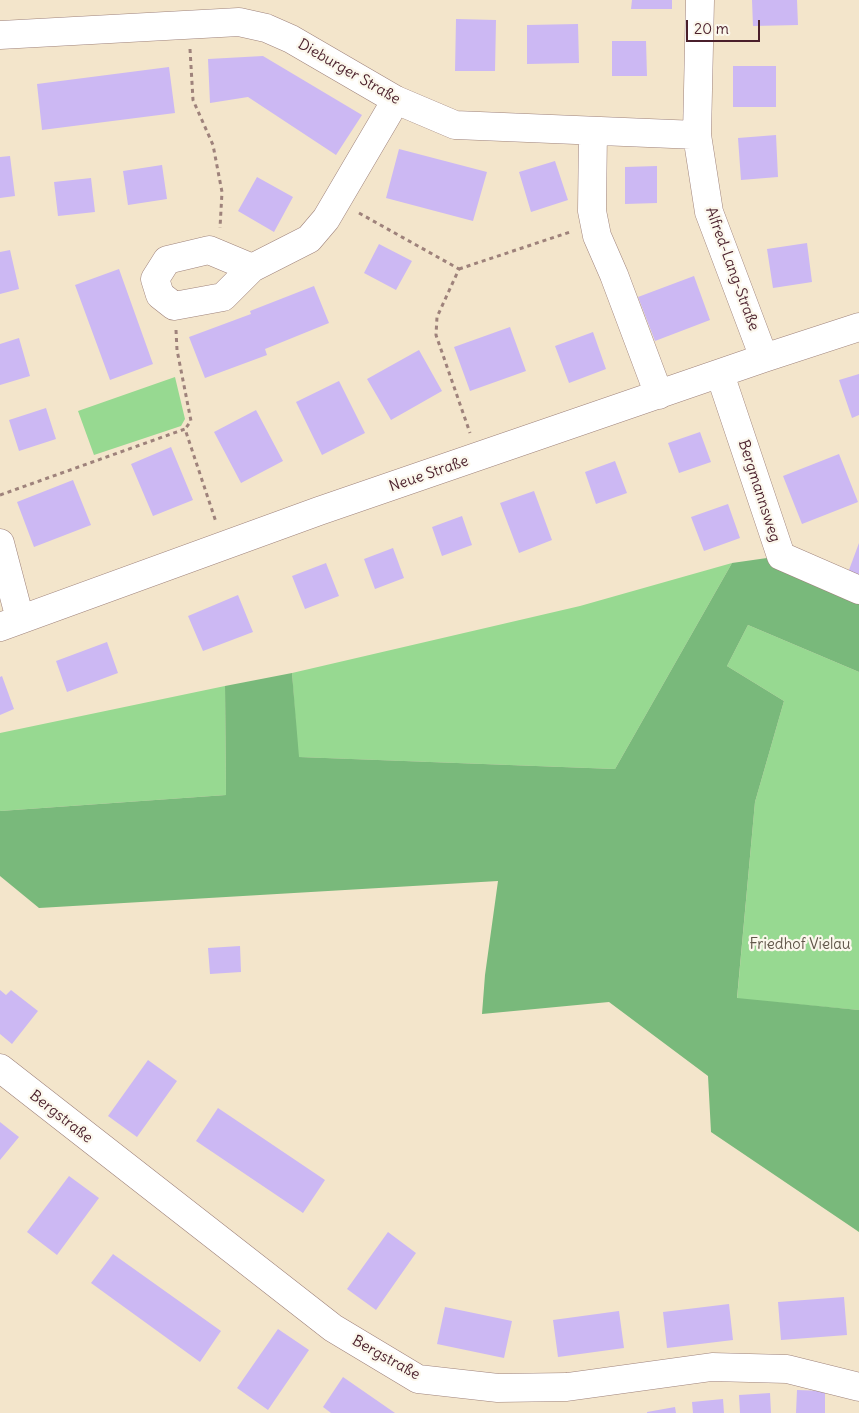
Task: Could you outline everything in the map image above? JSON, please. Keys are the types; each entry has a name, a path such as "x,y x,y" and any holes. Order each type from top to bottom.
{"street":[{"name":"Alfred-Lang-Straße","path":"700,0 697,135 709,212 764,358"},
{"name":"Dieburger Straße","path":"0,35 239,22 266,28 292,38 396,100 454,125 697,135"},
{"path":"252,268 210,250 167,260 155,279 160,295 174,306 223,297 252,268 309,240 326,219 396,100"},
{"path":"593,131 592,211 597,236 614,275 659,395"},
{"name":"Neue Straße","path":"10,623 320,512 764,358 859,327"},
{"name":"Bergmannsweg","path":"720,374 781,556 859,590"},
{"path":"0,543 10,623"},
{"name":"Bergstraße","path":"0,1068 333,1328 418,1378 498,1388 567,1387 712,1367 787,1369 859,1387"}],"path":[{"path":"188,25 193,100 212,144 222,192 217,253"},
{"path":"337,200 459,269"},
{"path":"479,457 436,335 437,317 459,269 594,223"},
{"path":"0,495 185,429 190,421 177,350 174,306"},
{"path":"185,429 224,546"}],"green space":[{"path":"175,377 185,419 181,426 94,455 78,411"},
{"path":"781,556 859,592 859,672 748,625 727,666 784,701 755,802 737,998 859,1010 859,1232 711,1132 708,1076 609,1002 482,1014 485,975 498,881 39,908 0,876 0,811 226,795 225,686 292,673 299,757 615,769 732,563"},
{"path":"732,563 615,769 298,757 292,673 580,606"},
{"name":"Friedhof Vielau","path":"748,625 859,672 859,1010 737,999 755,802 784,701 727,666"},
{"path":"225,686 226,795 0,811 0,733"}],"building":[{"path":"632,0 672,0 672,9 631,9"},
{"path":"752,0 797,0 798,25 753,26"},
{"path":"456,19 496,20 495,71 455,71"},
{"path":"578,24 579,63 527,64 527,25"},
{"path":"612,41 646,41 647,76 612,76"},
{"path":"263,56 362,115 336,155 248,97 210,103 208,59"},
{"path":"733,66 776,66 776,107 733,107"},
{"path":"169,67 175,113 42,130 37,84"},
{"path":"776,135 778,177 741,180 738,138"},
{"path":"399,149 487,172 473,221 386,198"},
{"path":"10,156 15,196 0,198 0,157"},
{"path":"555,161 568,200 531,212 519,172"},
{"path":"162,165 167,199 128,205 123,171"},
{"path":"657,166 657,203 625,204 625,167"},
{"path":"257,177 293,197 274,232 238,211"},
{"path":"91,178 95,212 58,216 54,182"},
{"path":"807,243 812,282 773,288 767,249"},
{"path":"379,244 412,261 396,290 364,273"},
{"path":"10,250 19,289 0,294 0,252"},
{"path":"119,269 153,364 110,380 75,285"},
{"path":"694,276 710,320 655,341 638,297"},
{"path":"314,286 329,323 265,349 267,355 205,378 189,337 251,314 250,311"},
{"path":"510,327 526,371 470,391 454,347"},
{"path":"593,332 606,369 569,383 555,346"},
{"path":"19,338 30,376 0,385 0,344"},
{"path":"419,350 442,391 391,420 367,379"},
{"path":"859,374 859,415 852,418 839,380"},
{"path":"339,381 365,433 322,455 296,402"},
{"path":"46,408 56,439 19,451 9,420"},
{"path":"256,410 283,461 241,483 214,432"},
{"path":"700,432 711,462 679,473 668,443"},
{"path":"171,447 193,500 153,516 131,464"},
{"path":"839,454 858,502 802,524 783,476"},
{"path":"615,461 627,493 596,504 585,472"},
{"path":"73,480 91,525 34,547 17,502"},
{"path":"534,491 552,540 519,553 500,503"},
{"path":"728,504 740,538 704,551 691,517"},
{"path":"462,516 472,545 442,556 432,527"},
{"path":"859,543 859,583 846,578"},
{"path":"393,548 404,578 375,589 364,559"},
{"path":"326,563 339,596 305,609 292,576"},
{"path":"238,595 253,632 203,651 188,616"},
{"path":"107,642 118,673 67,692 56,661"},
{"path":"2,676 14,709 0,715 0,677"},
{"path":"240,946 241,972 210,974 208,948"},
{"path":"0,990 6,995 11,990 38,1011 12,1044 0,1034"},
{"path":"148,1060 177,1081 137,1137 108,1116"},
{"path":"218,1108 325,1180 303,1213 196,1141"},
{"path":"0,1122 19,1137 0,1160"},
{"path":"69,1176 99,1198 57,1255 27,1232"},
{"path":"388,1232 416,1253 376,1310 347,1289"},
{"path":"113,1254 221,1331 200,1362 91,1283"},
{"path":"844,1297 847,1335 781,1340 778,1302"},
{"path":"729,1304 733,1340 667,1348 663,1312"},
{"path":"445,1307 512,1321 504,1358 437,1344"},
{"path":"619,1311 624,1348 558,1357 553,1320"},
{"path":"278,1329 309,1350 268,1410 237,1388"},
{"path":"343,1377 395,1413 331,1413 323,1407"},
{"path":"797,1390 825,1391 825,1413 796,1413"},
{"path":"770,1393 771,1413 740,1413 739,1395"},
{"path":"723,1399 724,1413 693,1413 692,1402"},
{"path":"675,1407 676,1413 647,1413 647,1412"}]}
